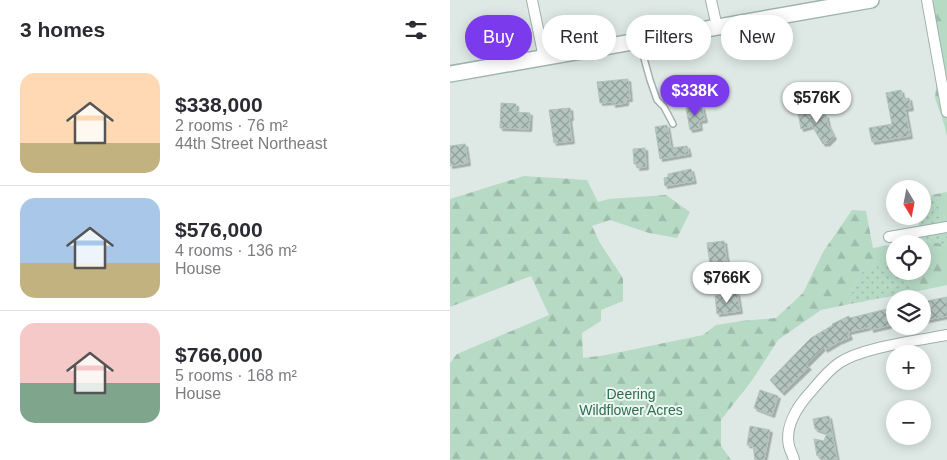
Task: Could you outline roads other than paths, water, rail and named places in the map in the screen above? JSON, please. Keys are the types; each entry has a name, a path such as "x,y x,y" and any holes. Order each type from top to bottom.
{"street":[{"path":"532,0 542,48"},
{"path":"712,0 717,27"},
{"path":"711,28 871,0"},
{"path":"927,0 945,90 947,112"},
{"path":"450,74 542,58"},
{"path":"901,235 947,227"},
{"path":"794,460 789,446 788,432 794,416 823,377 840,363 859,354 880,348 947,334"}],"lane":[{"path":"644,60 658,100 673,124"}],"park label":[{"name":"Deering Wildflower Acres","path":"631,402"}]}
